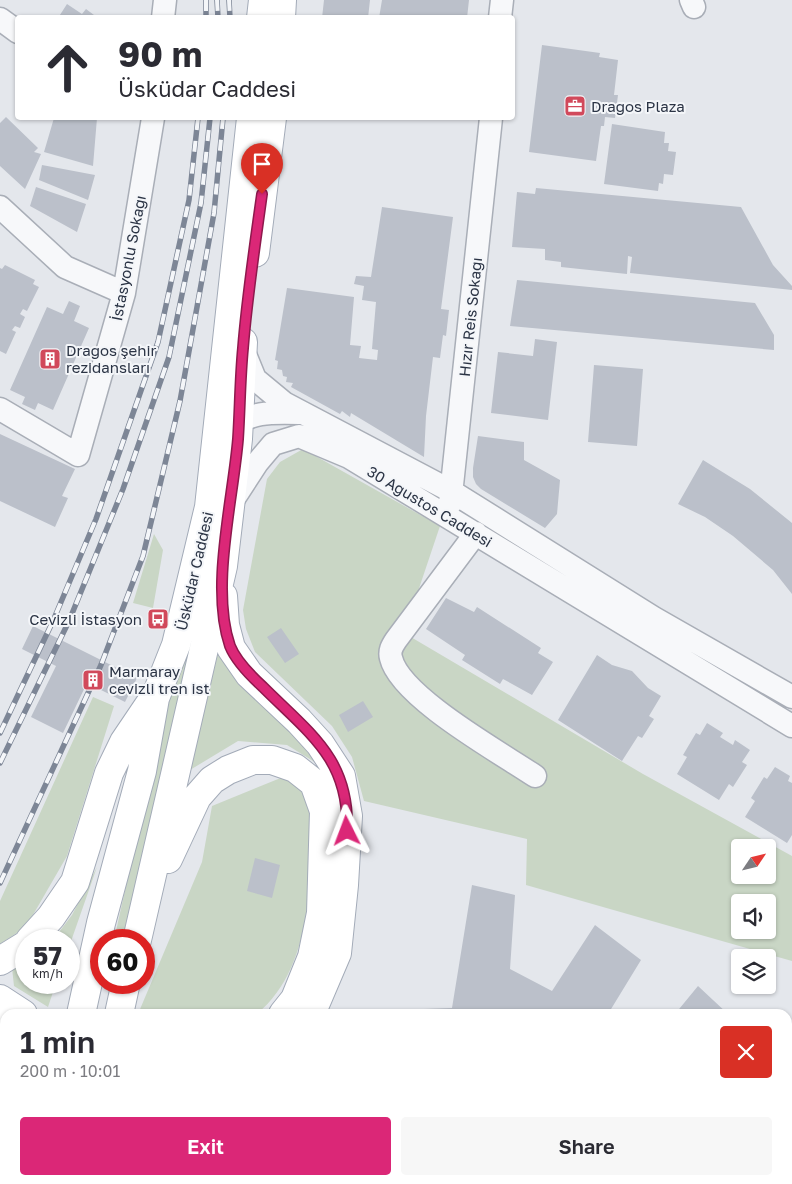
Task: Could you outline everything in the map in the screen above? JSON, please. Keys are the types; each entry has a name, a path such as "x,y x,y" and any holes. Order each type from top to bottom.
{"main road":[{"path":"261,15 263,0"},
{"path":"281,15 282,0"},
{"name":"Üsküdar Caddesi","path":"82,1009 102,922 142,771 155,698 176,646 209,507 251,120"},
{"name":"Üsküdar Caddesi","path":"139,929 223,566 231,504 243,348 272,120"},
{"path":"223,566 225,625 231,648 249,674 300,720 320,744 341,776 348,816 344,886 337,953 313,1009"},
{"path":"40,929 51,917 75,882 109,773 124,742 155,698"},
{"path":"143,912 185,820 197,798 212,780 253,760 272,760 295,768 314,783 324,811 321,913 312,957 295,999 287,1009"},
{"path":"0,961 15,951"},
{"path":"120,1009 123,994"},
{"path":"0,999 15,1009"}],"street":[{"path":"163,15 165,0"},
{"path":"500,15 502,0"},
{"path":"0,19 15,30"},
{"name":"Hızır Reis Sokağı","path":"449,517 491,120"},
{"name":"İstasyonlu Sokağı","path":"0,409 78,454 124,293 146,122"},
{"path":"0,207 65,267 124,293"},
{"name":"30 Ağustos Caddesi","path":"243,348 255,379 284,403 451,491 792,726"},
{"name":"30 Ağustos Caddesi","path":"214,447 232,428 258,414 271,412 303,413"},
{"name":"30 Ağustos Caddesi","path":"231,504 257,463 273,444 299,436 349,457 476,533 649,627 792,697"},
{"path":"476,533 396,640 390,651 391,659 403,679 425,702 535,776"}],"green space":[{"path":"303,449 440,526 404,633 643,774 761,839 731,839 731,884 776,884 776,847 792,856 792,961 776,956 776,949 750,949 526,885 527,839 364,801 352,757 332,726 255,652 246,629 243,610 267,479 280,462"},
{"path":"231,469 128,929 116,929 178,652"},
{"path":"154,534 163,550 153,608 133,603"},
{"path":"220,645 326,769 287,745 238,741 190,770"},
{"path":"93,697 114,706 67,856 26,927 15,929 15,934 0,944 0,901"},
{"path":"288,775 313,793 310,882 306,912 300,941 291,968 277,993 262,1009 140,1009 146,994 155,994 155,974 202,862 212,806"},
{"path":"97,867 75,929 61,929 72,915"},
{"path":"15,966 15,987 14,986 12,968"},
{"path":"27,994 52,994 48,1007"}],"building":[{"path":"324,0 370,0 368,15 322,15"},
{"path":"382,0 469,0 467,15 380,15"},
{"path":"67,4 82,14 86,9 94,15 60,15"},
{"name":"Dragos Plaza","path":"542,45 600,53 599,57 618,60 614,95 618,95 615,118 605,117 604,126 601,126 596,161 529,152"},
{"path":"6,117 38,148 34,152 41,154 25,189 0,166 0,123"},
{"path":"53,120 97,120 93,166 44,152"},
{"path":"612,124 665,132 664,143 669,143 668,151 676,152 673,175 664,174 663,184 659,183 658,191 604,184"},
{"path":"42,165 95,175 88,200 39,180"},
{"path":"36,187 86,204 77,232 30,206"},
{"path":"536,188 741,207 773,265 792,286 792,290 630,273 632,257 628,256 627,274 561,267 561,262 545,260 545,249 512,247 517,192 535,194"},
{"path":"382,207 453,217 441,309 449,310 446,336 443,335 440,358 433,357 426,416 424,457 351,413 350,417 342,411 340,414 291,387 293,383 286,382 287,377 283,376 282,370 277,369 278,361 275,360 287,288 354,297 350,345 361,346 359,358 377,360 378,350 372,349 376,302 362,300 364,286 354,284 356,276 371,277"},
{"path":"5,265 35,280 33,284 39,287 27,311 23,309 20,314 25,317 20,328 15,326 12,330 16,332 6,354 0,351 0,268 2,269"},
{"path":"517,280 755,303 774,335 774,350 510,326"},
{"name":"Dragos şehir rezidansları","path":"69,301 80,306 74,321 89,328 53,410 38,403 35,410 22,404 25,397 10,390 47,307 63,314"},
{"path":"535,339 557,342 548,420 491,413 498,352 533,356"},
{"path":"594,365 643,369 637,446 588,442"},
{"path":"0,434 75,469 62,496 68,498 55,527 0,501"},
{"path":"478,436 524,442 524,460 560,480 557,514 545,528 481,489 476,484 473,477 473,468"},
{"path":"703,460 750,489 792,523 792,594 773,570 733,536 705,517 678,504"},
{"path":"446,598 474,612 477,607 541,648 538,653 553,662 532,695 503,679 500,684 462,660 465,655 426,629"},
{"name":"Marmaray cevizli tren ist","path":"33,626 137,678 125,702 87,683 63,733 31,717 56,666 22,649"},
{"path":"281,628 299,654 285,663 267,637"},
{"path":"597,655 612,665 632,671 648,688 661,696 649,716 654,719 642,738 638,736 622,761 558,720"},
{"path":"363,701 373,717 348,732 339,715"},
{"path":"707,723 723,733 720,737 733,745 735,740 750,750 742,762 747,765 733,787 729,784 719,800 677,774 687,757 683,755 696,733 700,735"},
{"path":"775,767 790,776 788,781 792,783 792,835 787,843 745,817 755,801 751,798 764,777 767,779"},
{"path":"255,858 280,865 272,898 247,891"},
{"path":"472,885 515,895 510,969 552,991 595,925 641,960 611,1009 424,1009 452,1008"},
{"path":"698,986 723,1009 679,1009"}],"railway":[{"path":"206,0 206,15"},
{"path":"217,0 218,15"},
{"path":"229,0 230,15"},
{"path":"0,733 53,621 96,519 158,342 189,200 198,120"},
{"path":"0,763 69,621 123,489 169,357 201,203 210,120"},
{"path":"0,883 101,665 143,556 180,401 214,213 223,120"}],"place":[{"name":"Dragos Plaza","path":"575,106"},
{"name":"Dragos şehir rezidansları","path":"50,359"},
{"name":"Cevizli İstasyon","path":"158,619"},
{"name":"Marmaray cevizli tren ist","path":"93,680"}],"route":[{"path":"262,194 243,348 238,439 223,566 225,625 231,648 249,674 300,720 320,744 341,776 348,816 347,831"}]}
